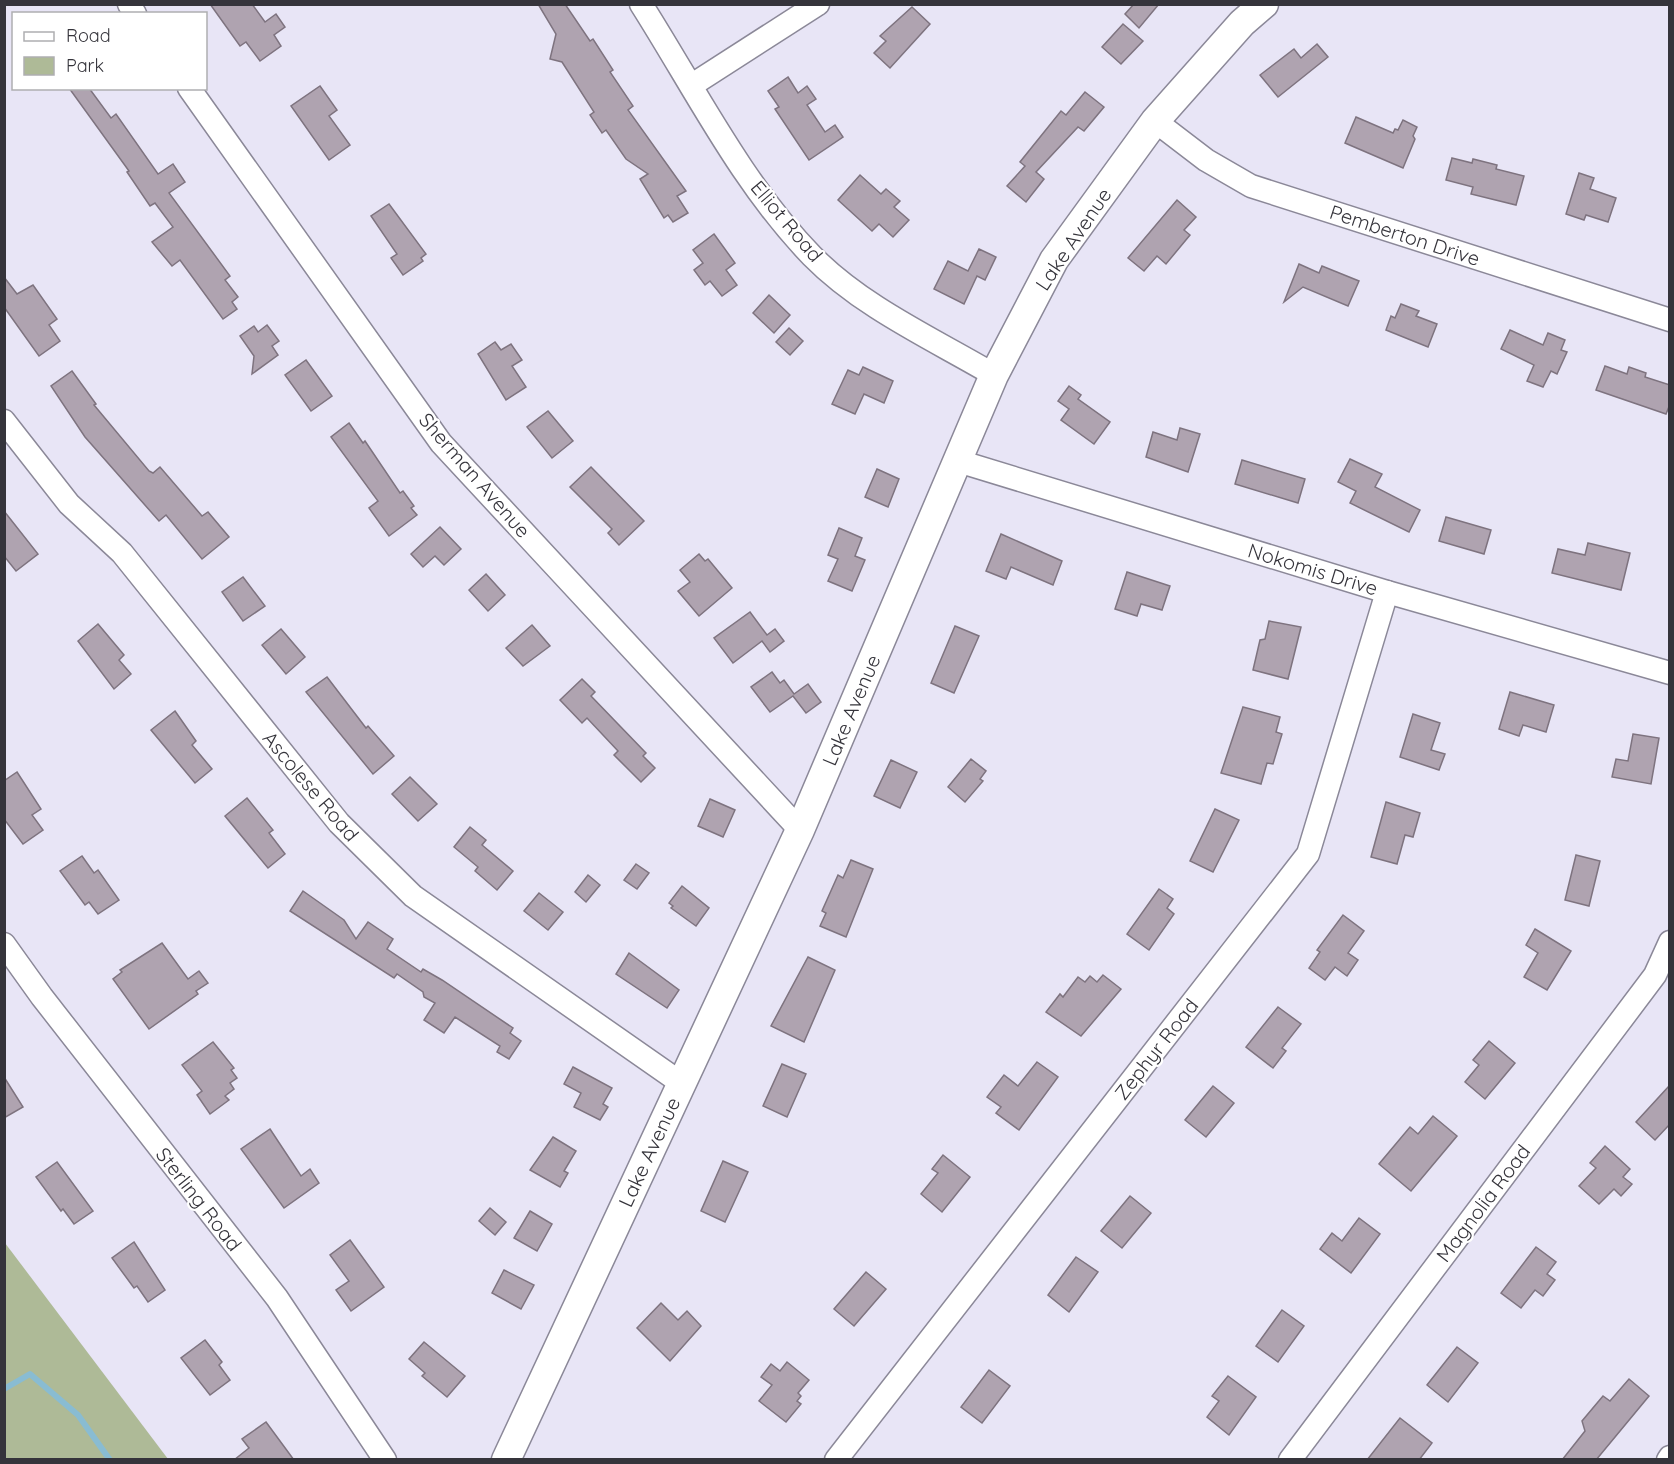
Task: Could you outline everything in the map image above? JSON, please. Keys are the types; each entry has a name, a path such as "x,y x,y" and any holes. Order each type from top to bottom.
{"street":[{"name":"Elliot Road","path":"641,4 731,149 767,201 813,256 859,295 994,375"},
{"path":"692,85 818,4"},
{"name":"Lake Avenue","path":"506,1460 800,830 994,375 1054,260 1155,121 1242,23 1264,4"},
{"name":"Sherman Avenue","path":"190,90 441,443 800,830"},
{"name":"Pemberton Drive","path":"1155,121 1206,160 1251,186 1670,320"},
{"name":"Ascolese Road","path":"4,421 69,504 122,553 339,823 385,871 413,896 681,1083"},
{"name":"Nokomis Drive","path":"958,461 1387,592 1670,673"},
{"name":"Zephyr Road","path":"836,1460 1308,854 1387,592"},
{"name":"Magnolia Road","path":"1290,1460 1655,975 1670,942"},
{"name":"Sterling Road","path":"4,944 42,997 277,1298 386,1460"}],"green space":[{"path":"5,1243 168,1459 5,1459"}],"building":[{"path":"210,4 252,4 265,22 276,14 285,27 274,35 281,46 260,61 246,42 240,46"},
{"path":"538,4 565,4 590,41 593,39 613,70 610,72 633,106 628,110 686,191 677,196 688,213 673,222 668,215 664,218 640,179 648,174 626,159 606,130 602,133 590,115 594,112 562,62 550,59 556,34"},
{"path":"1134,4 1159,4 1139,28 1125,14"},
{"path":"912,7 930,24 890,68 874,53 886,41 880,36"},
{"path":"1123,24 1143,41 1121,64 1102,47"},
{"path":"1317,44 1328,57 1278,97 1260,75 1294,49 1301,58"},
{"path":"788,77 798,93 807,86 816,99 807,105 825,132 835,125 843,137 809,160 775,109 779,107 768,91"},
{"path":"320,86 337,110 329,116 350,145 329,160 291,106"},
{"path":"70,90 90,90 111,118 116,114 158,174 173,164 185,182 169,193 230,276 225,280 238,297 232,302 237,309 223,319 180,260 172,266 152,242 173,227 155,203 150,206 127,172 129,171"},
{"path":"1085,92 1104,107 1084,131 1078,127 1036,172 1044,179 1026,202 1007,186 1025,166 1020,162 1061,111 1066,115"},
{"path":"1356,117 1393,133 1395,129 1398,130 1403,120 1417,127 1413,136 1415,139 1403,168 1345,143"},
{"path":"1452,158 1472,163 1473,159 1497,165 1496,169 1524,176 1516,205 1471,194 1473,187 1446,180"},
{"path":"1579,173 1594,178 1590,189 1616,198 1608,222 1586,215 1584,220 1566,214"},
{"path":"860,175 881,194 886,189 900,201 894,207 909,220 893,237 879,224 872,231 838,200"},
{"path":"1177,200 1196,217 1184,230 1190,235 1166,264 1157,256 1144,271 1128,258"},
{"path":"389,204 426,254 421,258 423,261 403,275 391,258 397,254 371,216"},
{"path":"714,234 735,263 726,270 737,285 722,296 710,281 705,285 694,270 703,263 693,250"},
{"path":"979,249 996,257 985,280 977,276 964,304 934,289 948,261 968,271"},
{"path":"1299,264 1319,273 1322,266 1359,281 1348,306 1303,287 1284,302"},
{"path":"4,277 17,294 33,285 57,319 49,325 60,341 39,356 4,307"},
{"path":"769,295 790,315 774,333 753,313"},
{"path":"1401,304 1419,311 1416,316 1437,324 1428,347 1386,330 1391,316 1395,318"},
{"path":"267,325 279,341 272,346 278,355 252,374 254,356 240,336 254,326 258,332"},
{"path":"789,328 803,341 790,355 776,342"},
{"path":"1510,330 1543,345 1548,333 1565,340 1561,350 1567,352 1557,374 1551,371 1543,387 1527,381 1534,365 1501,349"},
{"path":"495,342 501,350 511,344 522,360 512,366 526,387 506,400 478,354"},
{"path":"306,360 332,396 311,411 285,375"},
{"path":"1605,366 1627,374 1629,367 1646,373 1645,377 1670,385 1670,404 1666,414 1596,390"},
{"path":"863,367 893,381 884,403 864,394 855,414 832,404 848,370 859,375"},
{"path":"72,371 96,404 94,405 149,471 153,473 160,467 202,516 208,512 229,537 202,559 166,515 159,521 85,437 51,386"},
{"path":"1069,386 1081,395 1078,399 1110,422 1094,444 1061,420 1069,409 1058,401"},
{"path":"548,411 573,441 552,458 527,427"},
{"path":"349,423 363,443 365,441 400,493 403,491 414,506 411,508 417,515 389,536 369,508 378,501 331,437"},
{"path":"1180,428 1200,434 1188,472 1146,457 1153,432 1177,440"},
{"path":"1350,459 1382,474 1375,487 1420,510 1409,532 1350,503 1356,491 1338,482"},
{"path":"1242,460 1305,479 1298,503 1235,484"},
{"path":"591,467 644,521 619,545 608,533 612,529 570,487"},
{"path":"877,469 899,479 888,507 865,497"},
{"path":"4,511 38,554 16,571 4,556"},
{"path":"1446,517 1491,530 1484,554 1439,541"},
{"path":"440,527 461,549 444,565 435,556 423,567 411,554"},
{"path":"839,528 862,538 855,556 865,560 852,591 828,581 838,559 828,555"},
{"path":"1001,534 1062,561 1053,585 1011,567 1006,579 986,571"},
{"path":"1588,543 1630,553 1621,590 1552,573 1558,549 1585,555"},
{"path":"699,554 705,561 708,559 732,588 699,616 678,591 690,582 680,570"},
{"path":"1127,572 1170,586 1162,610 1141,604 1137,616 1115,609"},
{"path":"486,574 505,595 488,611 469,590"},
{"path":"243,577 265,606 243,621 222,592"},
{"path":"750,612 767,635 775,629 784,641 770,652 762,641 733,663 714,638"},
{"path":"1269,621 1301,627 1288,679 1253,670 1260,640 1265,639"},
{"path":"98,624 124,655 119,660 131,674 114,689 78,641"},
{"path":"532,625 550,646 523,666 506,648"},
{"path":"955,626 979,636 954,693 931,683"},
{"path":"281,629 305,657 286,674 262,645"},
{"path":"772,672 780,683 784,680 794,694 808,684 821,702 806,713 793,696 770,712 751,687"},
{"path":"327,677 366,728 368,726 394,756 373,774 306,692"},
{"path":"582,679 595,692 591,696 646,753 643,756 655,768 641,782 614,755 618,751 587,718 582,723 560,700"},
{"path":"1510,692 1554,705 1546,732 1523,725 1519,736 1499,729"},
{"path":"1243,707 1280,717 1276,732 1282,734 1273,764 1267,763 1261,784 1221,773"},
{"path":"175,711 196,741 192,745 212,769 195,783 151,730"},
{"path":"1413,714 1440,723 1431,750 1445,754 1439,770 1400,757"},
{"path":"1633,734 1659,738 1651,784 1612,777 1616,759 1628,761"},
{"path":"971,759 986,771 980,779 983,781 965,802 948,787"},
{"path":"891,760 917,772 900,808 874,796"},
{"path":"17,772 41,809 32,815 43,830 23,844 4,819 4,781"},
{"path":"410,777 437,804 418,821 392,794"},
{"path":"247,798 273,830 269,833 285,854 268,868 225,816"},
{"path":"710,799 735,810 723,837 698,826"},
{"path":"1386,802 1420,813 1413,837 1405,835 1397,864 1371,857"},
{"path":"1215,809 1239,820 1213,872 1190,861"},
{"path":"470,827 486,840 482,845 513,871 497,890 475,871 478,867 454,847"},
{"path":"1576,855 1600,861 1589,906 1565,900"},
{"path":"82,856 94,873 98,870 119,900 98,914 89,902 85,905 60,871"},
{"path":"851,860 873,869 846,937 820,926 826,913 822,911 838,875 843,878"},
{"path":"636,864 649,873 637,889 624,880"},
{"path":"588,875 600,885 586,902 575,892"},
{"path":"682,886 709,908 696,926 671,908 673,906 669,903"},
{"path":"1159,889 1173,899 1167,908 1174,914 1149,950 1127,934"},
{"path":"303,891 344,920 356,939 368,922 393,939 387,949 421,972 423,969 442,980 513,1028 510,1033 521,1041 509,1059 497,1052 500,1046 455,1017 444,1033 424,1020 435,1003 424,997 423,992 397,974 394,978 290,911"},
{"path":"539,893 563,912 548,930 524,911"},
{"path":"1343,915 1364,931 1348,953 1358,960 1347,976 1335,967 1325,980 1309,968 1320,952 1317,950"},
{"path":"1535,929 1571,951 1547,990 1524,977 1538,953 1526,945"},
{"path":"162,943 188,979 199,971 208,983 196,991 198,994 149,1029 113,979 122,972 120,970"},
{"path":"629,953 679,990 667,1008 616,974"},
{"path":"808,957 835,970 804,1042 771,1026"},
{"path":"1103,975 1121,989 1081,1036 1046,1012 1060,994 1063,997 1078,977 1085,982 1090,976 1097,982"},
{"path":"1278,1007 1301,1024 1282,1048 1286,1051 1273,1068 1246,1047"},
{"path":"1489,1041 1515,1063 1485,1099 1465,1082 1479,1065 1473,1060"},
{"path":"213,1042 234,1068 231,1070 237,1078 230,1083 234,1089 225,1096 229,1100 210,1114 197,1095 202,1091 182,1065"},
{"path":"1037,1062 1058,1077 1019,1130 996,1113 1001,1107 987,1097 1004,1075 1018,1086"},
{"path":"782,1064 806,1074 787,1117 763,1106"},
{"path":"573,1067 612,1088 603,1104 608,1107 600,1120 574,1107 581,1093 564,1084"},
{"path":"4,1077 23,1107 4,1118"},
{"path":"1670,1085 1670,1124 1655,1140 1636,1122"},
{"path":"1213,1086 1234,1103 1206,1137 1185,1120"},
{"path":"1433,1116 1457,1136 1411,1191 1379,1164 1410,1127 1418,1134"},
{"path":"270,1129 301,1176 310,1169 319,1183 284,1208 241,1149"},
{"path":"553,1137 576,1151 564,1171 568,1173 560,1187 530,1170"},
{"path":"1605,1146 1630,1169 1623,1177 1632,1184 1621,1196 1614,1189 1599,1204 1579,1186 1596,1168 1590,1163"},
{"path":"943,1155 970,1177 942,1212 921,1194 938,1173 932,1169"},
{"path":"723,1161 748,1172 725,1222 701,1211"},
{"path":"57,1162 93,1211 74,1224 63,1209 61,1211 36,1177"},
{"path":"1130,1196 1151,1213 1122,1248 1101,1231"},
{"path":"490,1208 506,1222 495,1235 479,1221"},
{"path":"530,1211 552,1224 537,1251 514,1238"},
{"path":"1359,1218 1380,1234 1351,1273 1320,1249 1332,1233 1342,1241"},
{"path":"350,1240 384,1287 351,1311 336,1290 349,1281 330,1255"},
{"path":"134,1242 165,1290 148,1302 137,1286 134,1288 112,1258"},
{"path":"1536,1247 1556,1262 1547,1274 1555,1280 1543,1296 1535,1290 1521,1308 1501,1293"},
{"path":"1076,1257 1098,1272 1069,1312 1048,1295"},
{"path":"504,1270 534,1285 521,1309 492,1293"},
{"path":"866,1272 886,1289 854,1326 834,1309"},
{"path":"661,1303 678,1320 687,1311 701,1326 670,1361 637,1328"},
{"path":"1282,1310 1304,1326 1278,1362 1256,1346"},
{"path":"205,1340 222,1362 219,1365 230,1380 210,1395 181,1358"},
{"path":"424,1342 465,1376 447,1397 422,1376 425,1373 409,1359"},
{"path":"1457,1347 1478,1363 1448,1402 1427,1385"},
{"path":"787,1362 809,1380 798,1393 801,1396 797,1401 801,1404 786,1422 759,1401 772,1385 761,1377 771,1364 780,1371"},
{"path":"989,1370 1010,1386 982,1423 961,1407"},
{"path":"1228,1376 1256,1397 1229,1435 1207,1417 1219,1401 1212,1396"},
{"path":"1629,1379 1649,1396 1596,1460 1562,1460 1585,1431 1582,1421 1603,1396 1610,1401"},
{"path":"1400,1418 1432,1443 1419,1460 1367,1460"},
{"path":"266,1422 294,1460 234,1460 249,1448 242,1439"}],"waterway":[{"path":"4,1389 30,1374 78,1415 110,1460"}]}
